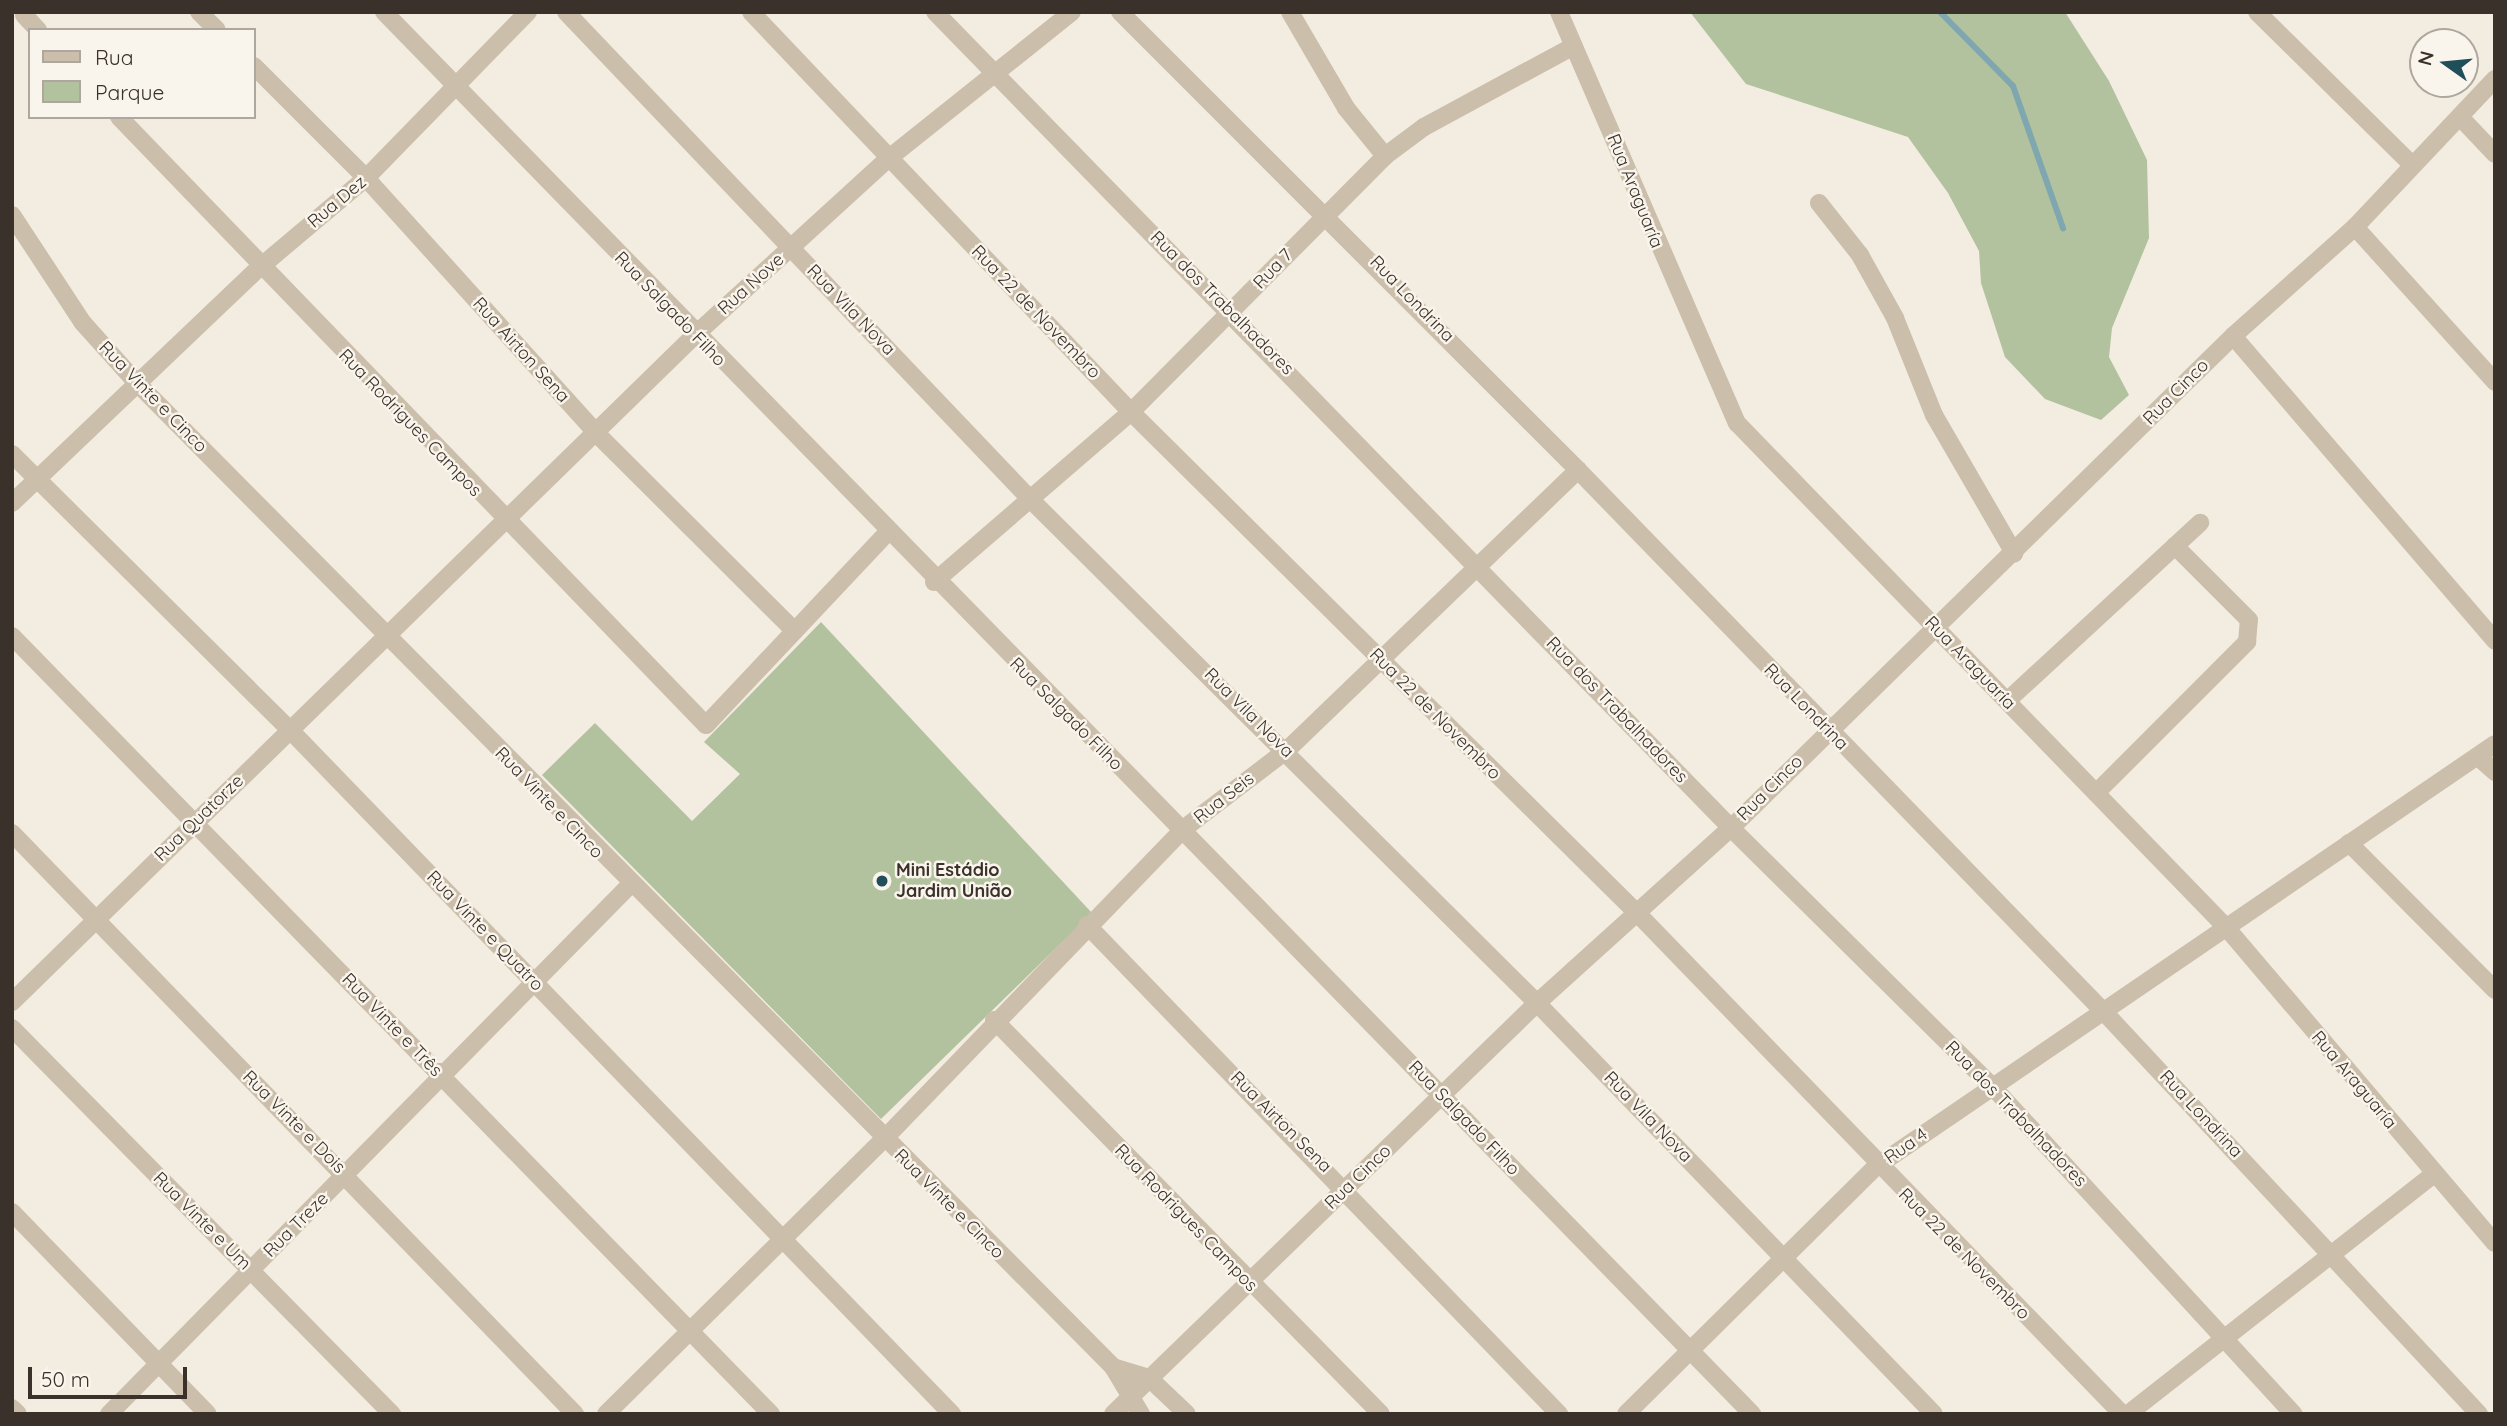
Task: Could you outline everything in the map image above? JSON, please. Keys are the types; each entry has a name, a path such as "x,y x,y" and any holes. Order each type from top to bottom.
{"street":[{"path":"199,12 215,28"},
{"name":"Rua Salgado Filho","path":"384,12 934,582 1443,1095 1752,1414"},
{"name":"Rua Dez","path":"12,503 136,382 259,268 366,178 528,12"},
{"name":"Rua Vila Nova","path":"566,12 1031,500 1287,750 1537,1003 1934,1414"},
{"name":"Rua 22 de Novembro","path":"751,12 1131,412 1638,914 1877,1166 2122,1414"},
{"name":"Rua dos Trabalhadores","path":"935,12 995,77 1232,311 1731,828 1991,1085 2294,1414"},
{"name":"Rua Nove","path":"387,634 598,435 695,335 790,247 889,158 995,77 1072,12"},
{"name":"Rua Londrina","path":"1120,12 1328,213 2106,1014 2333,1254 2479,1414"},
{"path":"1290,12 1346,108 1385,156"},
{"name":"Rua Araguaría","path":"1559,12 1702,355 1737,423 2225,926 2433,1175 2495,1243"},
{"path":"2257,12 2410,163"},
{"path":"21,16 36,28"},
{"name":"Rua 7","path":"934,582 1131,412 1385,156 1424,127 1574,46"},
{"name":"Rua Airton Sena","path":"256,68 366,178 598,435 793,629"},
{"name":"Rua Cinco","path":"1113,1414 1247,1281 1537,1003 1731,828 2233,336 2355,227 2410,163 2460,117 2495,79"},
{"path":"2460,117 2495,154"},
{"name":"Rua Rodrigues Campos","path":"121,119 259,268 706,725 793,629"},
{"path":"1819,203 1866,266 1934,415 2014,553"},
{"name":"Rua Vinte e Cinco","path":"12,215 83,323 136,382 387,634 629,886 1113,1367 1127,1400 1141,1414"},
{"path":"2355,227 2495,382"},
{"path":"2233,336 2495,641"},
{"name":"Rua Vinte e Quatro","path":"12,454 290,730 952,1414"},
{"name":"Rua Seis","path":"606,1414 781,1237 884,1139 994,1020 1182,830 1287,750 1379,658 1578,470"},
{"path":"2007,701 2200,523"},
{"path":"793,629 887,533"},
{"path":"2096,793 2247,642 2249,620 2175,546"},
{"name":"Rua Quatorze","path":"12,1002 387,634"},
{"name":"Rua Vinte e Três","path":"12,636 771,1414"},
{"name":"Rua 4","path":"1626,1414 1877,1166 1991,1085 2106,1014 2225,926 2495,744"},
{"path":"2478,757 2495,772"},
{"name":"Rua Vinte e Dois","path":"12,833 575,1414"},
{"path":"2349,844 2495,990"},
{"name":"Rua Treze","path":"109,1414 629,886"},
{"name":"Rua Airton Sena","path":"1087,925 1347,1188 1559,1414"},
{"name":"Rua Rodrigues Campos","path":"994,1020 1247,1281 1381,1414"},
{"name":"Rua Vinte e Um","path":"12,1028 392,1414"},
{"path":"2128,1414 2223,1335 2333,1254 2433,1175"},
{"path":"12,1212 208,1414"},
{"name":"Rua Vinte e Cinco","path":"1113,1367 1149,1378 1187,1414"},
{"path":"12,1408 18,1414"}],"green space":[{"path":"1690,12 2065,12 2109,81 2147,160 2149,238 2112,328 2109,357 2129,395 2101,420 2045,399 2005,357 1981,283 1979,251 1948,193 1908,137 1746,84"},
{"path":"821,622 1092,913 881,1119 542,775 595,723 692,821 740,774 704,742"}],"waterway":[{"path":"1940,12 2013,86 2063,228"}],"place":[{"name":"Mini Estádio Jardim União","path":"882,881"}]}
